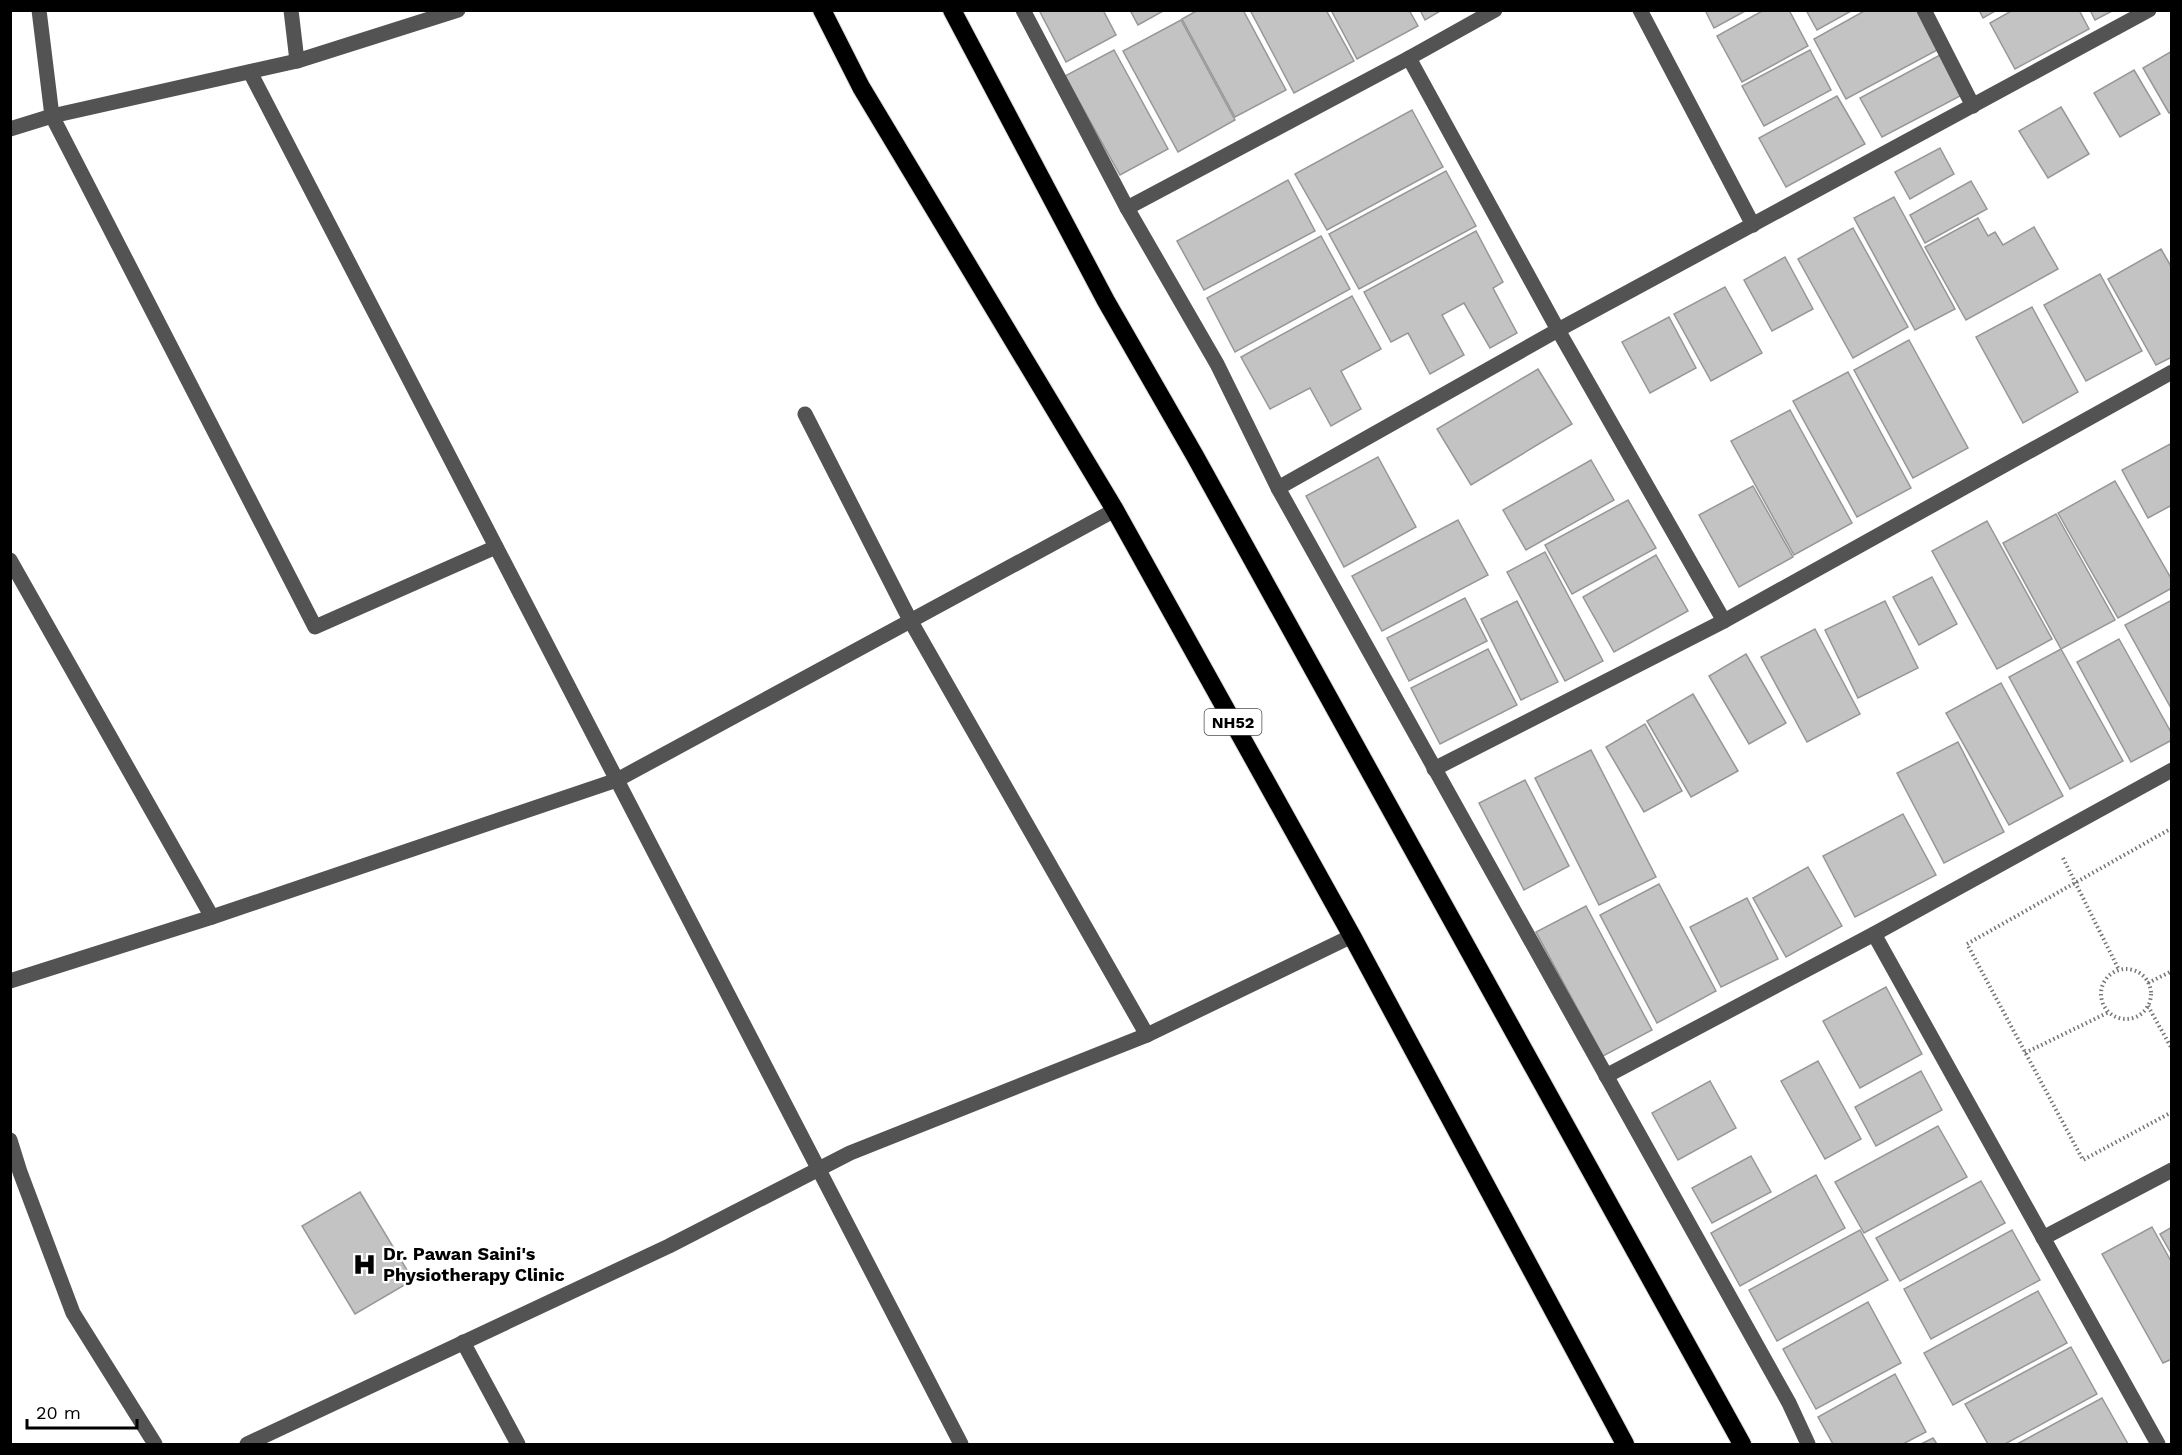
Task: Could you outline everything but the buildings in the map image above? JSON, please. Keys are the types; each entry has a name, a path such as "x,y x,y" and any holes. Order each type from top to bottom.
{"highway":[{"name":"NH52","path":"822,10 861,87 1115,510 1352,936 1625,1444"},
{"path":"951,10 1106,301 1195,456 1742,1444"}],"street":[{"path":"39,10 52,116 315,627 496,547"},
{"path":"291,10 297,61"},
{"path":"10,129 52,116 297,61 458,10"},
{"path":"1023,10 1127,208 1217,364 1278,488 1789,1403 1808,1444"},
{"path":"1127,208 1495,10"},
{"path":"1641,10 1753,225"},
{"path":"1924,10 1973,106"},
{"path":"1278,488 1558,330 2149,10"},
{"path":"1409,58 1558,330 1724,621"},
{"path":"250,72 961,1444"},
{"path":"1434,769 1724,621 2172,372"},
{"path":"805,414 910,620 1147,1035"},
{"path":"10,981 212,917 617,780 1115,510"},
{"path":"10,560 212,917"},
{"path":"1606,1076 1874,934 2172,770"},
{"path":"1874,934 2158,1444"},
{"path":"247,1444 669,1246 850,1154 1147,1035 1352,936"},
{"path":"10,1140 73,1313 155,1444"},
{"path":"2043,1238 2172,1170"},
{"path":"463,1342 518,1444"}],"path":[{"path":"2172,828 1967,944 2083,1160 2172,1112"},
{"path":"2075,883 2119,970"},
{"path":"2119,970 2136,971 2148,983 2150,998 2148,1006 2143,1012 2130,1018 2115,1017 2101,1000 2101,992 2107,978 2119,970"},
{"path":"2148,983 2172,971"},
{"path":"2148,1006 2172,1049"},
{"path":"2025,1053 2109,1012"}],"place":[{"name":"Dr. Pawan Saini's Physiotherapy Clinic","path":"365,1264"}]}
